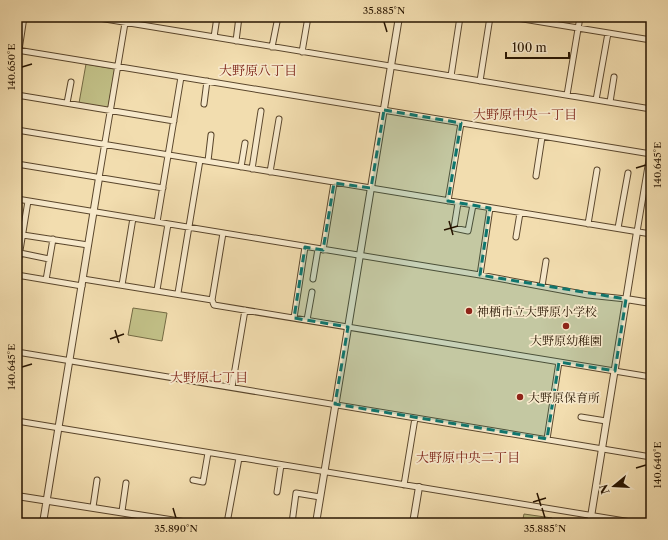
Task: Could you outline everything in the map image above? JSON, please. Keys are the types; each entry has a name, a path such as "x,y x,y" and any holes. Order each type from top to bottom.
{"street":[{"path":"24,17 18,50 651,154"},
{"path":"93,17 126,20 236,41 651,109"},
{"path":"214,37 217,17"},
{"path":"236,41 239,17"},
{"path":"272,47 278,17"},
{"path":"302,52 308,17"},
{"path":"316,523 399,17"},
{"path":"451,76 460,17"},
{"path":"480,81 490,17"},
{"path":"512,17 651,40"},
{"path":"567,95 580,17"},
{"path":"43,523 126,20"},
{"path":"596,100 608,33"},
{"path":"157,222 181,77"},
{"path":"610,102 614,77"},
{"path":"204,104 207,81"},
{"path":"67,103 71,82"},
{"path":"17,95 174,121"},
{"path":"252,169 261,111"},
{"path":"270,172 279,119"},
{"path":"448,201 461,123"},
{"path":"17,130 651,234"},
{"path":"208,161 211,135"},
{"path":"536,176 542,137"},
{"path":"241,167 245,143"},
{"path":"590,523 651,148"},
{"path":"178,293 200,160"},
{"path":"17,164 163,188"},
{"path":"588,224 597,170"},
{"path":"618,228 628,173"},
{"path":"312,279 334,183"},
{"path":"17,199 480,275 588,295 651,303"},
{"path":"17,269 28,201"},
{"path":"458,202 454,228 468,231 473,205"},
{"path":"480,275 490,208"},
{"path":"516,237 520,213"},
{"path":"122,285 134,218"},
{"path":"157,290 168,224"},
{"path":"223,233 212,300 214,305 651,377"},
{"path":"23,235 88,245"},
{"path":"46,280 53,240"},
{"path":"294,318 305,247"},
{"path":"20,253 49,259"},
{"path":"542,286 546,261"},
{"path":"17,275 46,280 122,285 178,293 212,300"},
{"path":"307,320 312,292"},
{"path":"232,387 245,310"},
{"path":"17,352 651,456"},
{"path":"547,439 559,362"},
{"path":"581,417 606,421"},
{"path":"404,485 415,418"},
{"path":"17,421 637,523"},
{"path":"193,480 203,482 208,453"},
{"path":"227,523 239,458"},
{"path":"277,492 281,465"},
{"path":"93,507 97,480"},
{"path":"122,512 126,483"},
{"path":"413,523 419,487"},
{"path":"292,523 296,494 320,498"},
{"path":"17,496 189,523"}],"highlighted area":[{"path":"384,110 461,123 448,201 490,208 480,275 626,299 615,371 559,362 547,439 335,404 348,327 294,318 305,247 323,250 334,183 371,188"}],"shaded area":[{"path":"86,64 115,69 108,108 79,103"},
{"path":"133,308 167,313 162,341 128,335"},
{"path":"524,514 552,518 552,523 522,523"}],"place":[{"name":"神栖市立大野原小学校","path":"469,311"},
{"name":"大野原幼稚園","path":"566,326"},
{"name":"大野原保育所","path":"520,397"}],"district":[{"name":"大野原八丁目","path":"258,70"},
{"name":"大野原中央一丁目","path":"525,114"},
{"name":"大野原七丁目","path":"209,377"},
{"name":"大野原中央二丁目","path":"468,457"}]}
